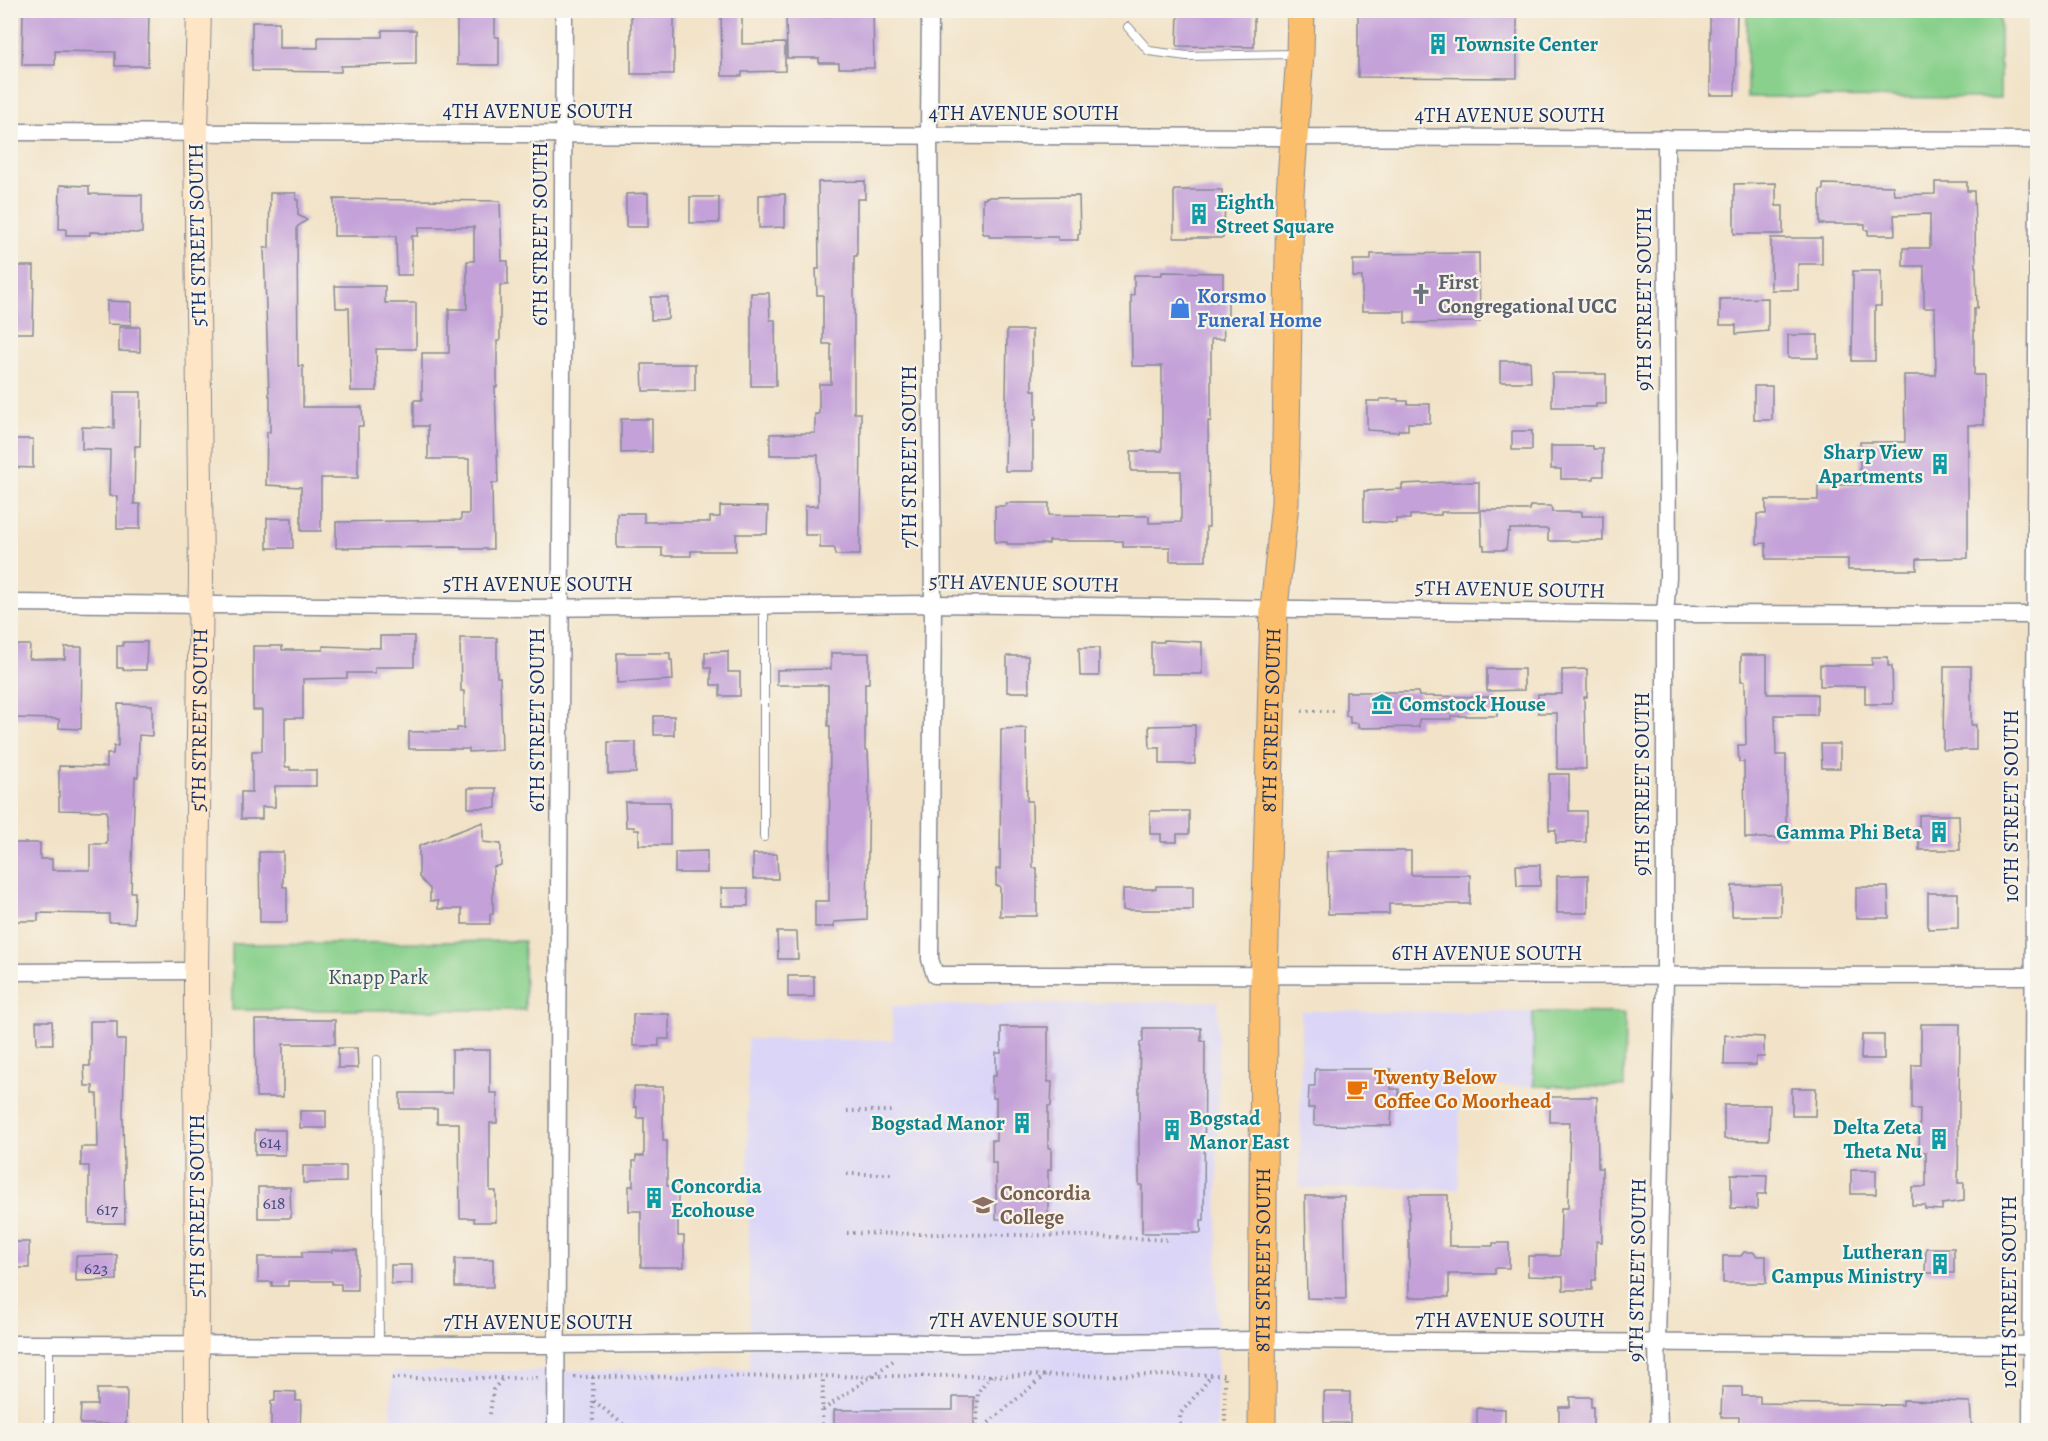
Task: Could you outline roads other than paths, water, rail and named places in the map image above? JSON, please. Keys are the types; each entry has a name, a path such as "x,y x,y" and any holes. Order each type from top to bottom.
{"main road":[{"name":"8TH STREET SOUTH","path":"1262,1431 1264,975 1274,608 1285,503 1290,193 1301,10"}],"street":[{"name":"5TH STREET SOUTH","path":"197,1431 196,971 200,606 196,133 199,10"},
{"name":"6TH STREET SOUTH","path":"556,1431 564,10"},
{"name":"7TH STREET SOUTH","path":"930,10 933,604 930,959 935,975"},
{"name":"4TH AVENUE SOUTH","path":"10,132 2037,140"},
{"name":"9TH STREET SOUTH","path":"1659,1431 1657,1343 1665,976 1665,614 1668,577 1666,138"},
{"name":"10TH STREET SOUTH","path":"2031,1431 2034,1345 2037,181"},
{"name":"5TH AVENUE SOUTH","path":"10,603 560,608 933,604 1665,614 2036,615"},
{"path":"10,972 196,971"},
{"name":"6TH AVENUE SOUTH","path":"935,975 2035,976"},
{"name":"7TH AVENUE SOUTH","path":"10,1344 555,1345 893,1342 962,1344 1262,1340 2034,1345"}],"lane":[{"path":"1128,27 1149,51 1187,56 1300,54"},
{"path":"764,605 764,837"},
{"path":"377,1060 379,1344"},
{"path":"49,1344 50,1431"}],"place":[{"name":"Townsite Center","path":"1438,44"},
{"name":"Eighth Street Square","path":"1199,214"},
{"name":"First Congregational UCC","path":"1421,294"},
{"name":"Korsmo Funeral Home","path":"1180,308"},
{"name":"Sharp View Apartments","path":"1940,464"},
{"name":"Comstock House","path":"1382,704"},
{"name":"Gamma Phi Beta","path":"1939,832"},
{"name":"Twenty Below Coffee Co Moorhead","path":"1357,1089"},
{"name":"Bogstad Manor","path":"1022,1123"},
{"name":"Bogstad Manor East","path":"1172,1130"},
{"name":"Delta Zeta Theta Nu","path":"1939,1139"},
{"name":"Concordia Ecohouse","path":"654,1198"},
{"name":"Concordia College","path":"983,1205"},
{"name":"Lutheran Campus Ministry","path":"1940,1264"}],"park label":[{"name":"Knapp Park","path":"378,977"}]}
